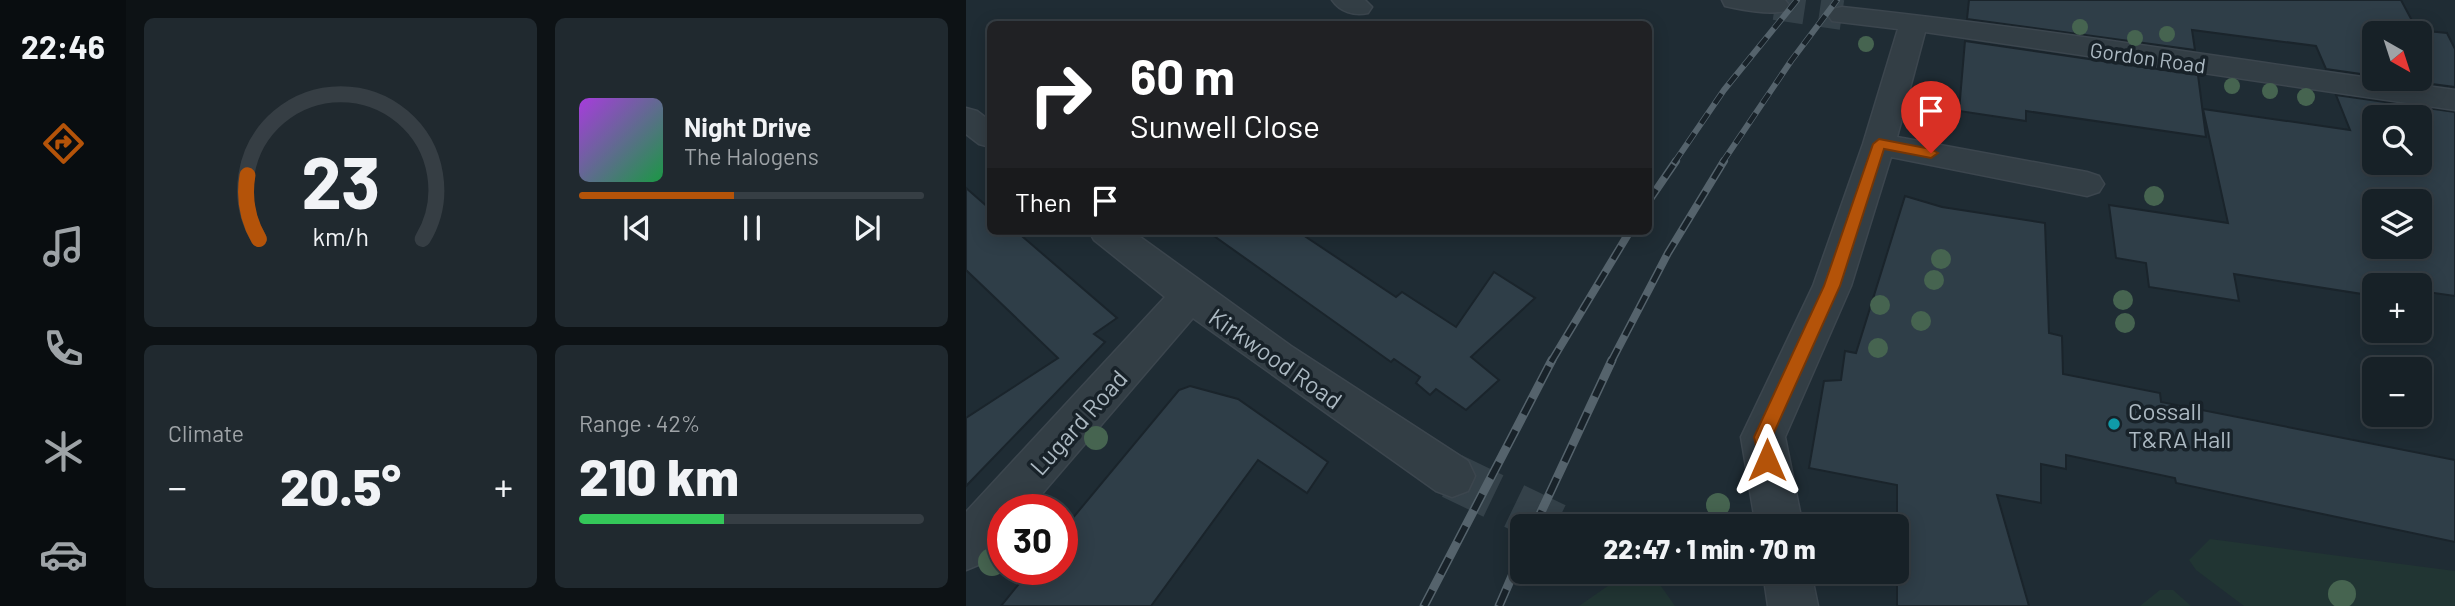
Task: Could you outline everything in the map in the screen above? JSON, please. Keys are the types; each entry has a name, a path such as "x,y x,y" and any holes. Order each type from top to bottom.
{"street":[{"path":"1735,0 1775,5"},
{"path":"1980,30 1987,0"},
{"name":"Gordon Road","path":"1842,15 1980,30 2455,100"},
{"path":"1778,514 1763,437 1832,286 1879,144 1894,84 1914,22"},
{"path":"966,118 987,136"},
{"path":"1879,144 2087,184"},
{"name":"Kirkwood Road","path":"1112,235 1189,296 1342,405 1452,476"},
{"name":"Lugard Road","path":"966,547 1189,296"},
{"path":"1789,584 1793,606"}],"green space":[{"path":"2210,539 2455,571 2455,606 2244,606 2196,570 2189,560"},
{"path":"1611,584 1659,584 1675,606 1579,606"},
{"path":"2160,590 2173,590 2191,606 2140,606"}],"building":[{"path":"1969,0 2401,0 2412,21 2362,21 2362,74 2326,69 2316,46 2192,30 2195,50 1967,19"},
{"path":"2432,32 2447,33 2455,49 2455,87 2432,84"},
{"path":"1965,41 2198,75 2206,137 2026,111 2026,121 1959,111"},
{"path":"2336,95 2406,105 2362,105 2362,175 2432,175 2432,109 2455,112 2455,296 2432,293 2432,273 2362,273 2362,294 2234,274 2239,301 2149,287 2146,263 2116,258 2109,205 2228,223 2203,109 2350,130"},
{"path":"966,188 987,206 987,235 1021,235 1117,318 1094,334 1105,342 966,486 966,418 1058,358 966,270"},
{"path":"1905,196 1942,207 2045,223 2049,333 2062,336 2063,374 2160,393 2161,402 2455,460 2455,542 2176,483 2175,478 2066,455 2066,469 2041,464 2041,503 1997,495 2029,606 1897,606 1897,584 1909,584 1909,514 1897,514 1897,485 1809,468 1824,381 1841,380 1845,351 1856,353"},
{"path":"1213,235 1303,235 1396,297 1402,292 1456,327 1494,272 1535,298 1471,357 1499,380 1466,410 1436,389 1430,395 1416,383 1420,377 1394,359 1391,362"},
{"path":"1190,386 1238,399 1328,462 1307,493 1258,460 1151,606 1001,606 1018,585 1078,585 1078,512 1179,390"}],"tunnel":[{"path":"1775,5 1842,15"},
{"path":"1452,476 1531,514"}],"railway":[{"path":"1674,163 1724,90 1797,0"},
{"path":"1722,163 1791,61 1837,0"},
{"path":"1652,196 1676,161"},
{"path":"1612,361 1668,253 1724,161"},
{"path":"1551,362 1628,235"},
{"path":"1424,606 1552,360"},
{"path":"1540,514 1612,361"},
{"path":"1499,606 1510,581"}],"place":[{"name":"Cossall T&RA Hall","path":"2114,424"}],"route":[{"path":"1767,460 1763,437 1832,286 1879,144 1931,153"}]}
